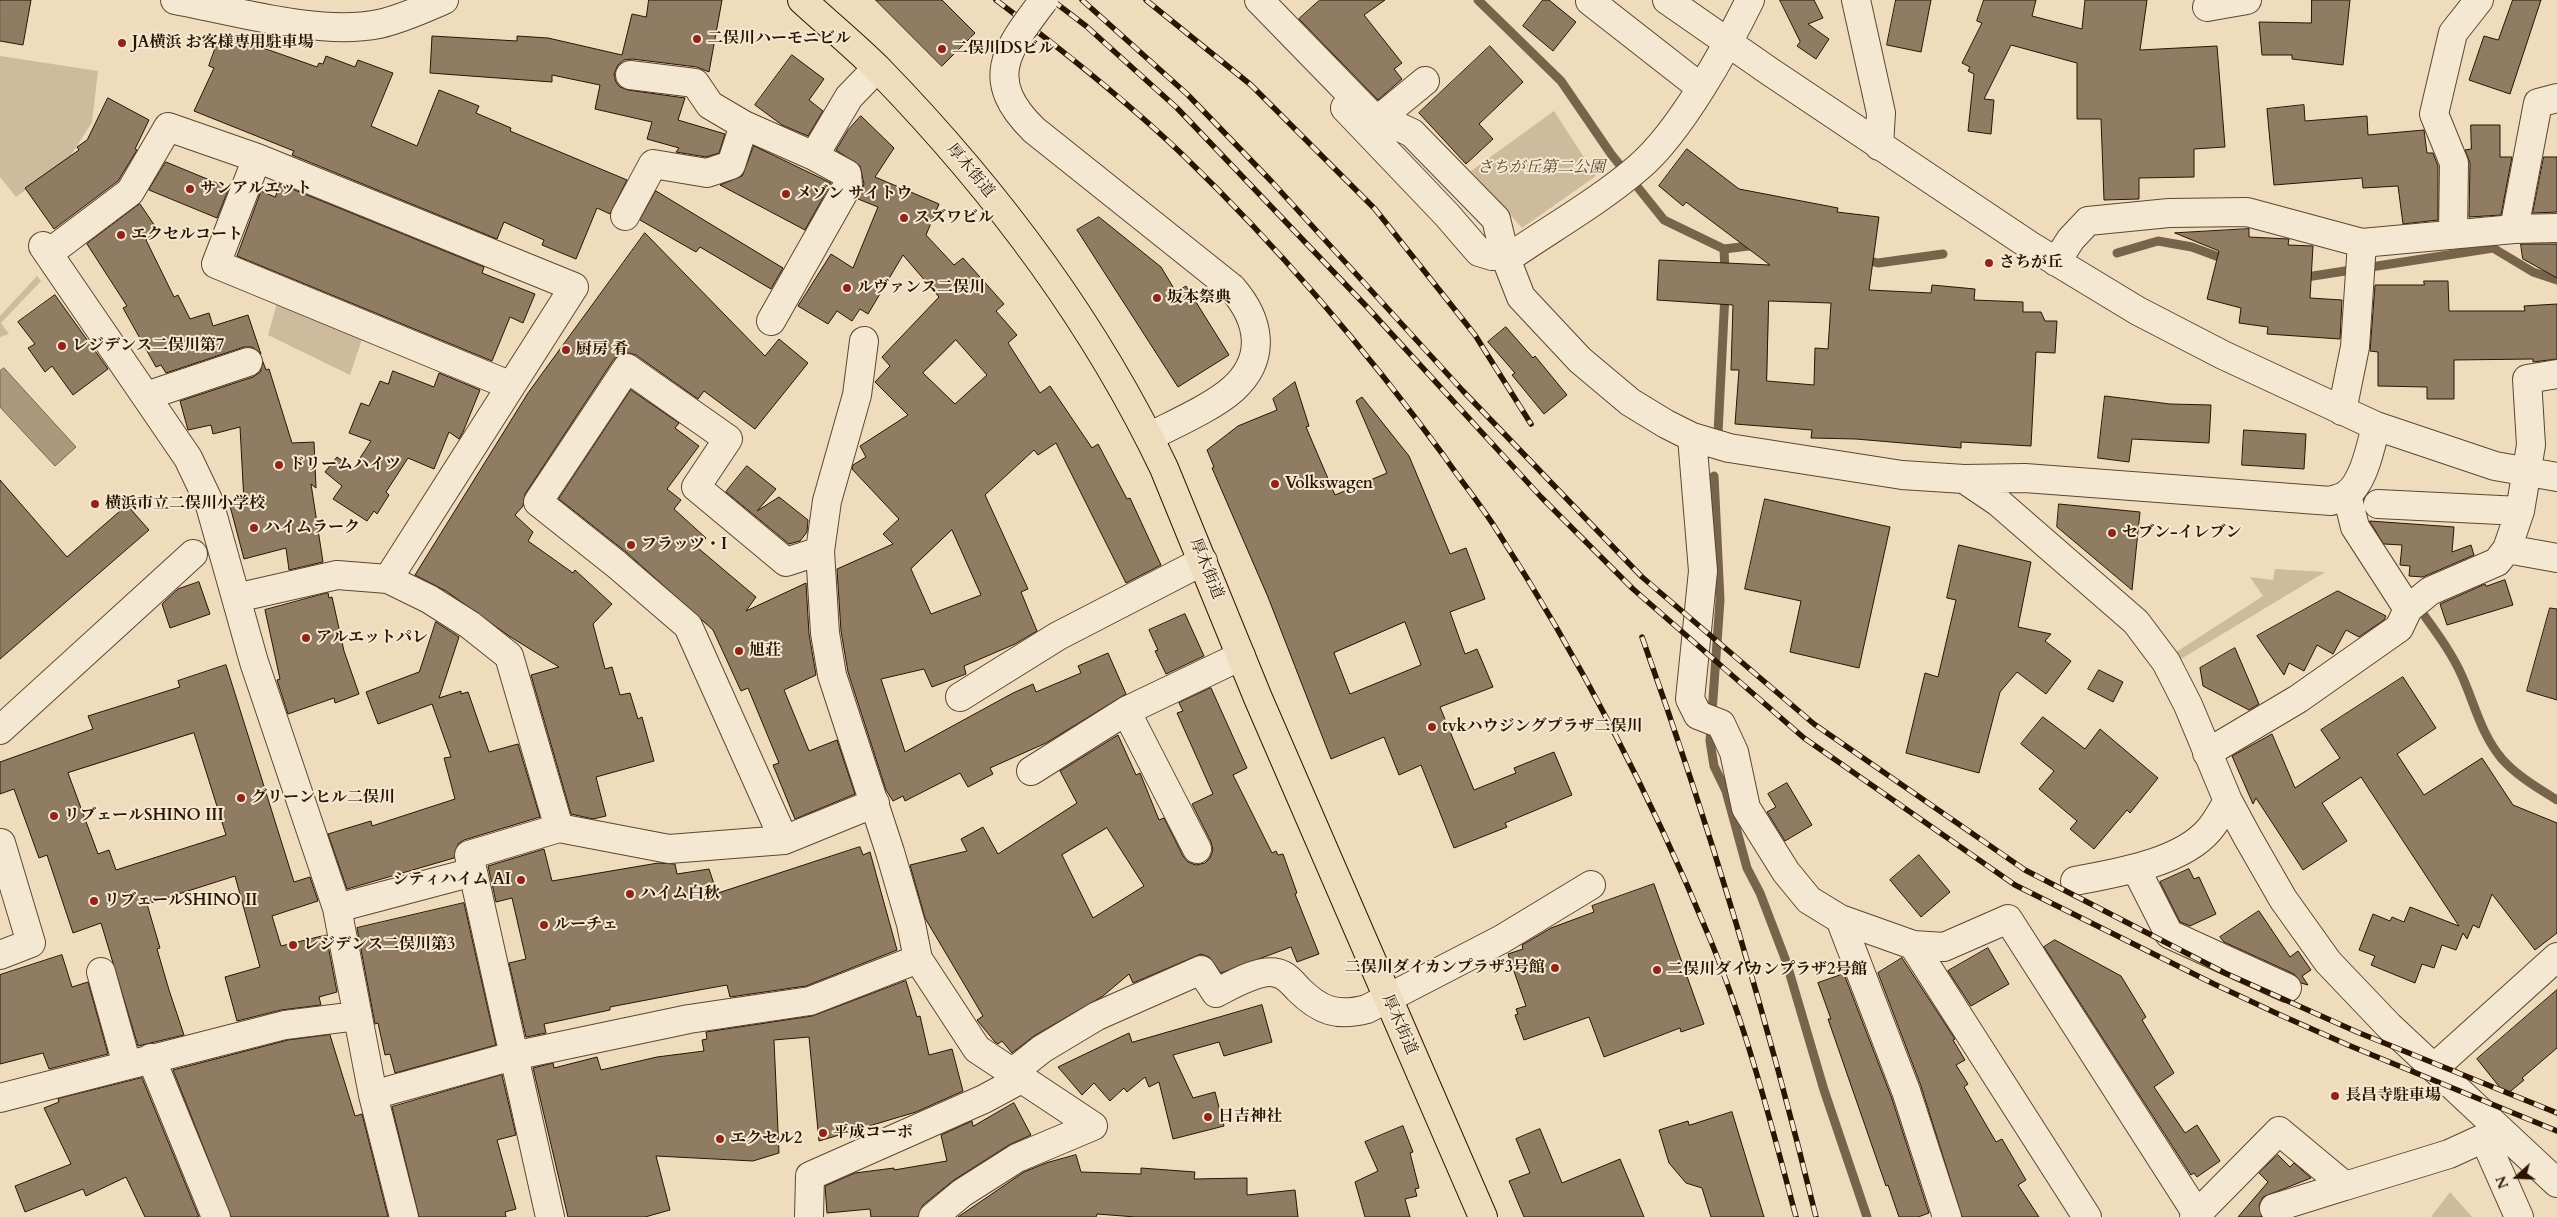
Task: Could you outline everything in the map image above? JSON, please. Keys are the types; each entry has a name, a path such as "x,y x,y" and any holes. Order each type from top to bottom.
{"main road":[{"name":"厚木街道","path":"802,0 877,68 985,186 1058,284 1110,368 1149,437 1387,998 1483,1217"}],"street":[{"path":"175,0 309,25 340,28 379,24 412,14 444,0"},
{"path":"1044,0 1012,43 1004,66 1006,92 1017,114 1034,130 1232,288 1247,305 1255,327 1257,347 1248,369 1233,389 1149,437"},
{"path":"1241,0 1447,215 1479,252 1492,256 1505,256 1517,252 1640,167 1671,132 1727,42 1750,0"},
{"path":"1259,0 1368,114 1412,134 1496,220 1505,256 1521,296 1580,360 1630,402 1666,424 1708,442 1902,475 1964,479 2025,478 2331,501 2347,495 2356,483 2367,461 2376,426"},
{"path":"1668,0 1879,146 2056,262 2138,311 2223,356 2376,426 2495,466 2557,477"},
{"path":"1856,0 1881,113 1879,146"},
{"path":"2207,7 2247,0"},
{"path":"2453,234 2454,163 2434,114 2454,33 2479,0"},
{"path":"1590,1 1700,87"},
{"path":"814,156 849,97 877,68"},
{"path":"630,75 695,83 710,105 744,125 814,156 847,174 848,185 771,321"},
{"path":"1380,118 1425,81"},
{"path":"2514,229 2538,102 2557,98"},
{"path":"625,216 653,164 707,173 732,166 744,125"},
{"path":"388,579 509,385 574,287 257,158 168,127 130,192 46,250 188,458 209,502 208,541 236,598 254,662 337,908 373,1095 404,1217"},
{"path":"257,158 216,264 509,385"},
{"path":"2056,262 2071,239 2088,221 2169,213 2247,212 2360,259 2453,234 2557,228"},
{"path":"2342,411 2356,347 2360,259"},
{"path":"864,342 857,394 827,501 820,551 822,604 832,675 859,763 875,803 911,924 918,959 977,1049 1093,1126 1017,1158 962,1193 933,1217"},
{"path":"146,396 248,362"},
{"path":"784,840 688,626 616,564 538,502 627,368 728,439 696,488 786,562 820,551"},
{"path":"2207,753 2298,699 2399,628 2408,609 2430,591 2496,562 2507,549 2520,511 2531,445 2527,378 2557,374"},
{"path":"1708,442 1703,571 1690,699 1710,719 1734,752 1746,808 1786,872 1809,900 1840,919 1913,946 1944,947 2008,919 2196,1215 2279,1131 2345,1186"},
{"path":"1964,479 2004,506 2136,622 2166,662 2188,704 2228,801 2283,899 2328,962 2389,1026 2434,1068 2490,1132 2557,1183"},
{"path":"2347,495 2355,527 2408,609"},
{"path":"2378,504 2520,511"},
{"path":"0,730 208,541"},
{"path":"2507,549 2557,558"},
{"path":"960,697 1058,636 1203,561"},
{"path":"236,598 336,575 388,579 429,599 470,625 509,656 559,828"},
{"path":"1031,771 1126,712 1241,656"},
{"path":"1126,712 1197,849"},
{"path":"2075,882 2136,869 2187,848 2209,830 2228,801"},
{"path":"550,1217 469,855 559,828 669,849 784,840 875,803"},
{"path":"0,955 32,942 1,843"},
{"path":"2136,869 2169,934 2287,988"},
{"path":"337,908 473,872"},
{"path":"809,1217 810,1176 984,1099 1018,1075 1042,1049 1097,1016 1201,970 1216,993 1247,977 1275,972 1288,978 1309,999 1329,1010 1347,1014 1367,1009 1502,939 1591,885"},
{"path":"1840,919 1906,1091 1947,1217"},
{"path":"1913,946 2087,1217"},
{"path":"2434,1068 2557,957"},
{"path":"373,1095 513,1056 689,1019 810,1001 918,959"},
{"path":"101,972 124,1054 125,1065"},
{"path":"0,1098 285,1025 358,1016"},
{"path":"151,1058 216,1217"},
{"path":"2274,1208 2449,1154 2490,1132"},
{"path":"2490,1132 2519,1217"}],"green space":[{"path":"0,56 98,71 92,122 70,157 16,197 0,177"},
{"name":"さちが丘第二公園","path":"1554,111 1596,176 1522,228 1471,171"},
{"path":"37,276 41,281 1,323 9,334 0,337 0,316"},
{"path":"279,297 363,336 350,375 268,335"},
{"path":"2275,569 2325,572 2176,662 2173,654 2263,596 2250,577 2273,580"},
{"path":"2450,1192 2472,1217 2431,1217"}],"shaded area":[{"path":"4,368 76,447 55,466 0,407 0,371"}],"building":[{"path":"0,0 31,0 23,45 0,41"},
{"path":"649,0 722,0 709,72 697,67 632,59 624,60 618,65 614,74 616,82 620,87 628,90 685,98 678,120 725,134 719,153 706,157 676,152 679,148 647,139 652,122 595,109 600,85 552,75 552,82 430,73 432,36 517,41 517,36 548,38 622,55 632,14 646,17"},
{"name":"二俣川DSビル","path":"876,0 942,0 975,33 942,66"},
{"path":"1320,0 1385,0 1364,15 1402,63 1394,69 1402,79 1378,100 1299,19"},
{"path":"1543,0 1549,0 1576,22 1553,51 1523,26"},
{"path":"1780,0 1814,0 1823,18 1808,24 1829,39 1816,59 1797,46 1800,42"},
{"path":"1896,0 1931,0 1921,52 1887,45"},
{"path":"1984,0 2036,0 2032,16 2082,29 2085,0 2147,0 2140,50 2217,46 2225,147 2194,149 2194,177 2139,178 2139,199 2104,200 2101,119 2077,119 2077,63 2011,45 1984,99 1994,100 1991,134 1968,131 1974,74 1968,71 1970,67 1962,63 1982,23 1977,21"},
{"path":"2312,0 2350,0 2343,65 2292,59 2292,55 2262,55 2259,22 2311,23"},
{"path":"2513,0 2541,0 2510,94 2469,80 2484,36 2498,40"},
{"path":"221,33 317,67 319,63 323,64 326,56 355,67 358,60 393,73 371,126 417,146 439,90 479,106 476,113 511,128 510,131 627,180 610,214 597,208 576,259 542,245 544,240 504,222 497,239 292,155 294,151 194,111 214,68 209,66"},
{"path":"1490,46 1523,82 1479,124 1493,139 1466,164 1419,113"},
{"path":"792,55 824,79 809,100 823,111 808,136 782,125 755,105"},
{"path":"108,98 149,120 135,149 137,150 118,181 54,229 25,188 79,150 77,147 87,140"},
{"path":"2304,105 2305,121 2367,116 2368,135 2424,130 2427,153 2433,153 2438,166 2438,220 2403,224 2398,186 2363,188 2362,178 2274,185 2267,109"},
{"path":"861,116 894,148 875,177 939,204 926,235 954,265 963,258 1004,304 996,311 1017,335 1008,343 1040,393 1050,386 1092,448 1098,444 1127,499 1130,498 1161,565 1126,583 1056,443 1038,455 1034,450 985,495 1028,589 1021,592 1037,631 1015,644 964,666 966,674 932,687 924,669 881,679 905,752 1033,684 1036,692 1081,673 1078,666 1108,653 1126,694 1046,743 990,768 993,774 968,787 960,773 905,801 903,796 893,801 886,790 848,672 841,631 837,569 893,544 883,534 899,519 852,469 853,465 866,457 860,446 908,415 875,382 890,366 882,357 939,297 903,255 868,314 860,309 852,321 837,311 828,324 798,306 831,254 853,268 878,207 858,199 864,184 860,166 836,150 848,130","holes":["956,340 987,375 955,404 923,373","952,530 981,595 931,614 911,569"]},
{"path":"2471,125 2500,125 2500,157 2512,157 2501,215 2469,217 2470,163 2465,150 2471,149"},
{"name":"メゾン サイトウ","path":"754,146 831,183 805,230 720,185 742,176"},
{"path":"1687,149 1739,189 1838,208 1837,212 1879,217 1869,290 1931,293 1932,285 1975,289 1974,300 2023,302 2023,312 2041,312 2045,321 2057,321 2055,353 2036,352 2031,446 1961,442 1961,448 1856,439 1811,438 1812,430 1735,424 1739,370 1731,370 1733,305 1657,300 1659,260 1770,265 1686,202 1683,206 1659,186","holes":["1769,301 1831,303 1828,349 1815,348 1814,385 1767,381"]},
{"path":"2544,157 2557,157 2557,212 2533,213"},
{"name":"サンアルエット","path":"166,162 229,188 217,218 149,190"},
{"path":"280,184 484,267 482,273 535,294 523,323 510,317 492,361 237,256 261,191 275,197"},
{"path":"656,191 783,268 771,289 700,247 696,252 640,220"},
{"path":"140,204 159,232 146,240 174,297 178,295 190,319 209,313 213,326 248,315 261,354 252,347 244,347 166,373 161,365 156,367 123,308 127,306 87,244"},
{"name":"坂本祭典","path":"1099,217 1161,267 1176,292 1186,286 1229,355 1178,387 1077,230"},
{"path":"2249,229 2249,237 2289,239 2288,245 2313,246 2310,298 2342,300 2340,339 2267,334 2268,327 2239,323 2241,308 2207,299 2219,251 2175,233"},
{"path":"645,233 765,356 779,339 808,363 755,429 704,391 698,399 636,355 629,353 621,354 614,359 525,494 523,506 515,515 533,532 528,541 573,573 575,570 612,604 593,624 605,669 612,667 620,695 630,693 638,719 642,717 654,761 596,777 606,816 593,819 571,814 531,675 559,667 509,636 446,591 415,575 528,393"},
{"path":"2521,244 2557,244 2557,278 2523,259"},
{"path":"2424,281 2448,281 2449,311 2525,311 2524,306 2557,304 2557,359 2533,362 2533,359 2454,360 2454,399 2427,399 2427,387 2378,386 2378,352 2370,351 2375,285 2424,285"},
{"name":"レジデンス二俣川第7","path":"55,295 108,369 73,395 52,366 45,372 28,348 35,344 18,322"},
{"path":"1506,327 1533,358 1535,356 1567,395 1544,414 1512,375 1515,373 1488,342"},
{"path":"263,362 266,370 269,369 292,443 314,442 316,488 311,484 323,562 289,570 286,548 244,559 230,506 244,502 240,427 213,434 211,425 188,430 180,401 253,377 260,372"},
{"path":"393,371 434,387 439,373 480,390 459,439 449,432 434,469 408,458 386,492 389,495 377,514 374,511 367,521 333,499 342,486 325,472 337,457 353,469 371,441 349,433 361,403 369,406 380,381 388,384"},
{"path":"1295,382 1309,426 1306,427 1335,495 1387,473 1356,401 1362,397 1409,456 1450,554 1466,548 1485,599 1450,612 1465,654 1477,649 1493,687 1440,707 1474,790 1516,773 1514,768 1554,752 1572,795 1505,823 1507,827 1454,848 1421,765 1399,775 1384,737 1331,759 1268,597 1212,468 1214,467 1207,450 1238,426 1277,410 1273,399","holes":["1405,622 1421,665 1350,694 1334,653"]},
{"path":"631,390 679,423 675,428 699,446 667,489 681,500 674,509 706,538 698,548 756,597 746,611 806,583 809,634 816,675 784,690 809,751 837,740 855,794 795,819 773,765 779,763 748,688 741,691 713,630 626,552 559,499"},
{"path":"2105,396 2170,404 2211,405 2209,443 2132,439 2129,462 2098,458"},
{"path":"2244,430 2306,434 2304,469 2242,465"},
{"path":"747,466 776,489 757,511 779,497 808,520 807,532 800,541 789,544 726,492"},
{"path":"0,480 67,557 127,505 149,530 0,659"},
{"path":"1765,499 1890,527 1859,668 1790,652 1801,601 1745,589"},
{"path":"2059,504 2140,512 2132,590 2057,527"},
{"path":"2370,521 2454,527 2452,552 2471,545 2474,555 2423,577 2409,576 2410,566 2400,565 2402,545 2384,544"},
{"path":"1959,545 2031,562 2018,627 2051,634 2045,641 2071,661 2046,694 2017,672 2000,692 1979,773 1906,753 1925,673 1938,677 1956,600 1947,598"},
{"path":"2505,580 2513,605 2447,625 2440,604 2485,584 2486,586"},
{"path":"199,582 210,614 170,628 162,604 178,589"},
{"path":"2338,591 2386,616 2384,620 2359,637 2346,630 2333,654 2317,645 2304,671 2289,663 2284,675 2257,636"},
{"path":"328,593 329,598 332,597 344,651 359,694 335,703 334,698 288,714 277,680 280,679 265,610"},
{"path":"2550,608 2557,609 2557,700 2527,691"},
{"path":"1185,614 1204,656 1166,674 1155,651 1158,650 1149,630"},
{"path":"436,622 459,637 439,698 461,691 461,694 468,692 489,752 518,744 540,817 464,840 458,844 454,858 347,889 328,834 371,821 372,826 455,799 444,758 451,757 432,704 378,724 366,692 419,672"},
{"path":"2235,648 2259,704 2249,710 2203,686 2200,668"},
{"path":"226,665 294,882 310,877 318,901 272,916 281,946 326,935 337,992 319,997 321,1005 281,1010 237,1021 225,977 260,967 235,876 147,904 160,948 157,949 184,1035 138,1046 101,923 73,933 47,855 39,858 14,789 0,794 0,762 93,729 88,716 180,687 178,681","holes":["194,733 226,835 116,870 109,850 98,854 68,773"]},
{"path":"2099,670 2123,682 2113,702 2088,689"},
{"path":"2403,677 2436,728 2397,754 2424,795 2482,758 2513,805 2557,823 2557,933 2535,950 2492,894 2479,928 2473,925 2467,939 2463,933 2456,950 2442,945 2434,968 2422,964 2415,983 2371,965 2375,956 2359,950 2373,914 2390,921 2392,917 2404,922 2410,907 2459,926 2361,777 2322,803 2347,841 2303,870 2256,798 2253,804 2232,756 2272,734 2295,788 2340,758 2321,730"},
{"path":"1211,688 1247,768 1233,775 1272,853 1276,851 1278,855 1283,854 1297,893 1295,894 1319,954 1297,962 1291,947 1221,973 1209,957 1201,954 1133,983 1129,974 1103,996 1034,1036 1012,1053 1002,1041 998,1044 995,1042 977,1020 983,1016 925,918 910,865 967,851 961,839 983,827 998,854 1077,803 1060,771 1118,735 1136,775 1140,773 1159,820 1164,818 1183,856 1188,862 1196,865 1205,863 1210,858 1213,850 1211,842 1192,804 1213,794 1177,713 1183,711 1179,703","holes":["1107,828 1144,886 1093,918 1062,855"]},
{"path":"2043,717 2085,749 2100,729 2158,778 2130,813 2127,810 2094,849 2070,829 2077,821 2039,789 2054,771 2021,744"},
{"path":"1787,783 1812,825 1785,841 1767,812 1776,807 1768,794"},
{"path":"860,847 863,855 870,852 897,950 806,986 730,997 727,985 699,990 610,1007 610,1010 544,1024 546,1033 526,1037 509,963 526,959 512,898 496,902 488,866 544,849 552,881 658,863 675,864 677,874 709,869 717,893"},
{"path":"1919,855 1950,892 1921,917 1890,880"},
{"path":"2189,869 2194,879 2199,877 2216,914 2190,926 2180,922 2160,882"},
{"path":"1654,884 1704,1024 1681,1032 1680,1028 1604,1057 1589,1017 1524,1040 1515,1015 1518,1014 1516,1009 1526,1006 1508,954 1523,949 1522,945 1551,928 1594,912 1592,906"},
{"path":"464,903 496,1045 395,1073 390,1054 385,1055 378,1023 375,1024 357,928"},
{"path":"2259,911 2290,957 2298,951 2311,970 2302,976 2308,985 2301,983 2294,974 2224,942 2220,937"},
{"path":"2055,940 2121,976 2146,1017 2142,1020 2174,1073 2154,1087 2185,1133 2197,1125 2220,1161 2197,1177 2194,1173 2191,1175 2044,947"},
{"path":"1988,948 2009,984 1971,1006 1948,971"},
{"path":"62,955 72,987 88,982 108,1054 49,1069 43,1053 0,1064 0,975"},
{"path":"1902,958 1955,1039 1953,1040 1965,1060 1956,1065 1968,1084 1964,1087 1996,1142 2002,1139 2026,1180 2018,1185 2039,1217 1962,1217 1921,1086 1878,973"},
{"path":"1844,974 1891,1096 1929,1213 1918,1217 1899,1217 1888,1185 1886,1186 1828,1019 1831,1019 1818,983"},
{"path":"906,981 917,1017 920,1016 929,1055 952,1049 963,1091 916,1112 819,1141 809,1037 774,1040 779,1153 753,1161 656,1156 670,1210 645,1217 568,1217 533,1068 553,1063 554,1068 597,1057 601,1070 657,1057 704,1051 702,1040 707,1039 706,1032 812,1016"},
{"path":"2557,990 2557,1048 2522,1078 2524,1080 2506,1095 2477,1059"},
{"path":"1262,1005 1272,1042 1224,1056 1219,1042 1173,1055 1193,1098 1215,1092 1224,1126 1173,1139 1159,1082 1149,1087 1145,1077 1127,1092 1124,1088 1110,1101 1094,1083 1082,1095 1058,1067 1129,1033 1132,1042"},
{"path":"330,1035 355,1116 362,1114 388,1217 231,1217 173,1070 288,1040"},
{"path":"502,1075 516,1135 497,1140 516,1209 505,1212 506,1217 419,1217 392,1107"},
{"path":"142,1078 199,1217 145,1217 126,1177 86,1196 83,1189 25,1212 15,1186 71,1164 44,1108 59,1102 58,1099"},
{"path":"1014,1103 1031,1135 1009,1145 954,1180 923,1205 918,1217 871,1217 870,1209 827,1213 825,1186 855,1173 894,1168 894,1170 947,1161 941,1135 972,1121 973,1126"},
{"path":"1732,1112 1764,1217 1711,1217 1702,1188 1686,1183 1669,1163 1659,1130 1688,1121 1689,1125"},
{"path":"1403,1126 1413,1152 1410,1153 1419,1188 1415,1189 1417,1196 1405,1199 1410,1217 1365,1217 1355,1182 1378,1171 1365,1142"},
{"path":"1540,1129 1562,1183 1620,1159 1644,1217 1524,1217 1509,1181 1530,1173 1516,1139"},
{"path":"1076,1155 1081,1172 1141,1174 1141,1168 1195,1172 1194,1179 1247,1178 1247,1195 1295,1190 1298,1217 1136,1217 1097,1214 1096,1217 958,1217 1024,1172 1046,1163"},
{"path":"2278,1155 2290,1167 2294,1163 2311,1178 2263,1197 2259,1205 2262,1217 2238,1217 2268,1182 2259,1173"}],"waterway":[{"path":"1478,0 1561,81 1611,154 1664,220 1724,249 1757,245"},
{"path":"2117,253 2158,241 2192,247 2227,260"},
{"path":"2300,278 2493,248 2533,272 2557,280"},
{"path":"1724,249 1725,273"},
{"path":"1862,259 1878,263 1943,254"},
{"path":"1718,433 1725,294"},
{"path":"1714,476 1720,600 1710,741 1714,766 1726,791 1747,868 1760,893 1786,961 1824,1090 1867,1217"},
{"path":"2421,611 2458,667 2489,740 2502,759 2514,771 2557,800"}],"railway":[{"path":"996,0 1069,56 1140,116 1185,157 1255,228 1353,339 1414,416 1496,529 1557,628 1585,678 1639,781 1687,886 1736,1007 1768,1111 1796,1217"},
{"path":"1052,0 1086,26 1177,108 1367,307 1541,497 1633,589 1804,738 2015,885 2278,1014 2348,1045 2557,1131"},
{"path":"1082,0 1187,94 1272,182 1463,391 1642,577 1814,724 2025,870 2225,973 2357,1032 2557,1113"},
{"path":"1146,0 1251,85 1375,209 1475,335 1531,424"},
{"path":"1642,637 1691,780 1758,997 1816,1217"}],"place":[{"name":"二俣川ハーモニビル","path":"697,39"},
{"name":"JA横浜 お客様専用駐車場","path":"122,43"},
{"name":"二俣川DSビル","path":"942,49"},
{"name":"サンアルエット","path":"190,189"},
{"name":"メゾン サイトウ","path":"786,194"},
{"name":"スズワビル","path":"904,218"},
{"name":"エクセルコート","path":"121,235"},
{"name":"さちが丘","path":"1989,263"},
{"name":"ルヴァンス二俣川","path":"847,288"},
{"name":"坂本祭典","path":"1157,298"},
{"name":"レジデンス二俣川第7","path":"62,346"},
{"name":"厨房 肴","path":"566,350"},
{"name":"ドリームハイツ","path":"279,465"},
{"name":"Volkswagen","path":"1275,484"},
{"name":"横浜市立二俣川小学校","path":"95,504"},
{"name":"ハイムラーク","path":"254,528"},
{"name":"セブン-イレブン","path":"2112,533"},
{"name":"フラッツ・I","path":"631,545"},
{"name":"アルエットパレ","path":"306,638"},
{"name":"旭荘","path":"739,651"},
{"name":"tvkハウジングプラザ二俣川","path":"1432,727"},
{"name":"グリーンヒル二俣川","path":"241,798"},
{"name":"リブェールSHINO III","path":"54,816"},
{"name":"シティハイム AI","path":"521,880"},
{"name":"ハイム白秋","path":"630,894"},
{"name":"リブェールSHINO II","path":"94,901"},
{"name":"ルーチェ","path":"544,925"},
{"name":"レジデンス二俣川第3","path":"293,945"},
{"name":"二俣川ダイカンプラザ3号館","path":"1555,968"},
{"name":"二俣川ダイカンプラザ2号館","path":"1657,970"},
{"name":"長昌寺駐車場","path":"2335,1096"},
{"name":"日吉神社","path":"1208,1117"},
{"name":"平成コーポ","path":"823,1133"},
{"name":"エクセル2","path":"720,1139"}]}
